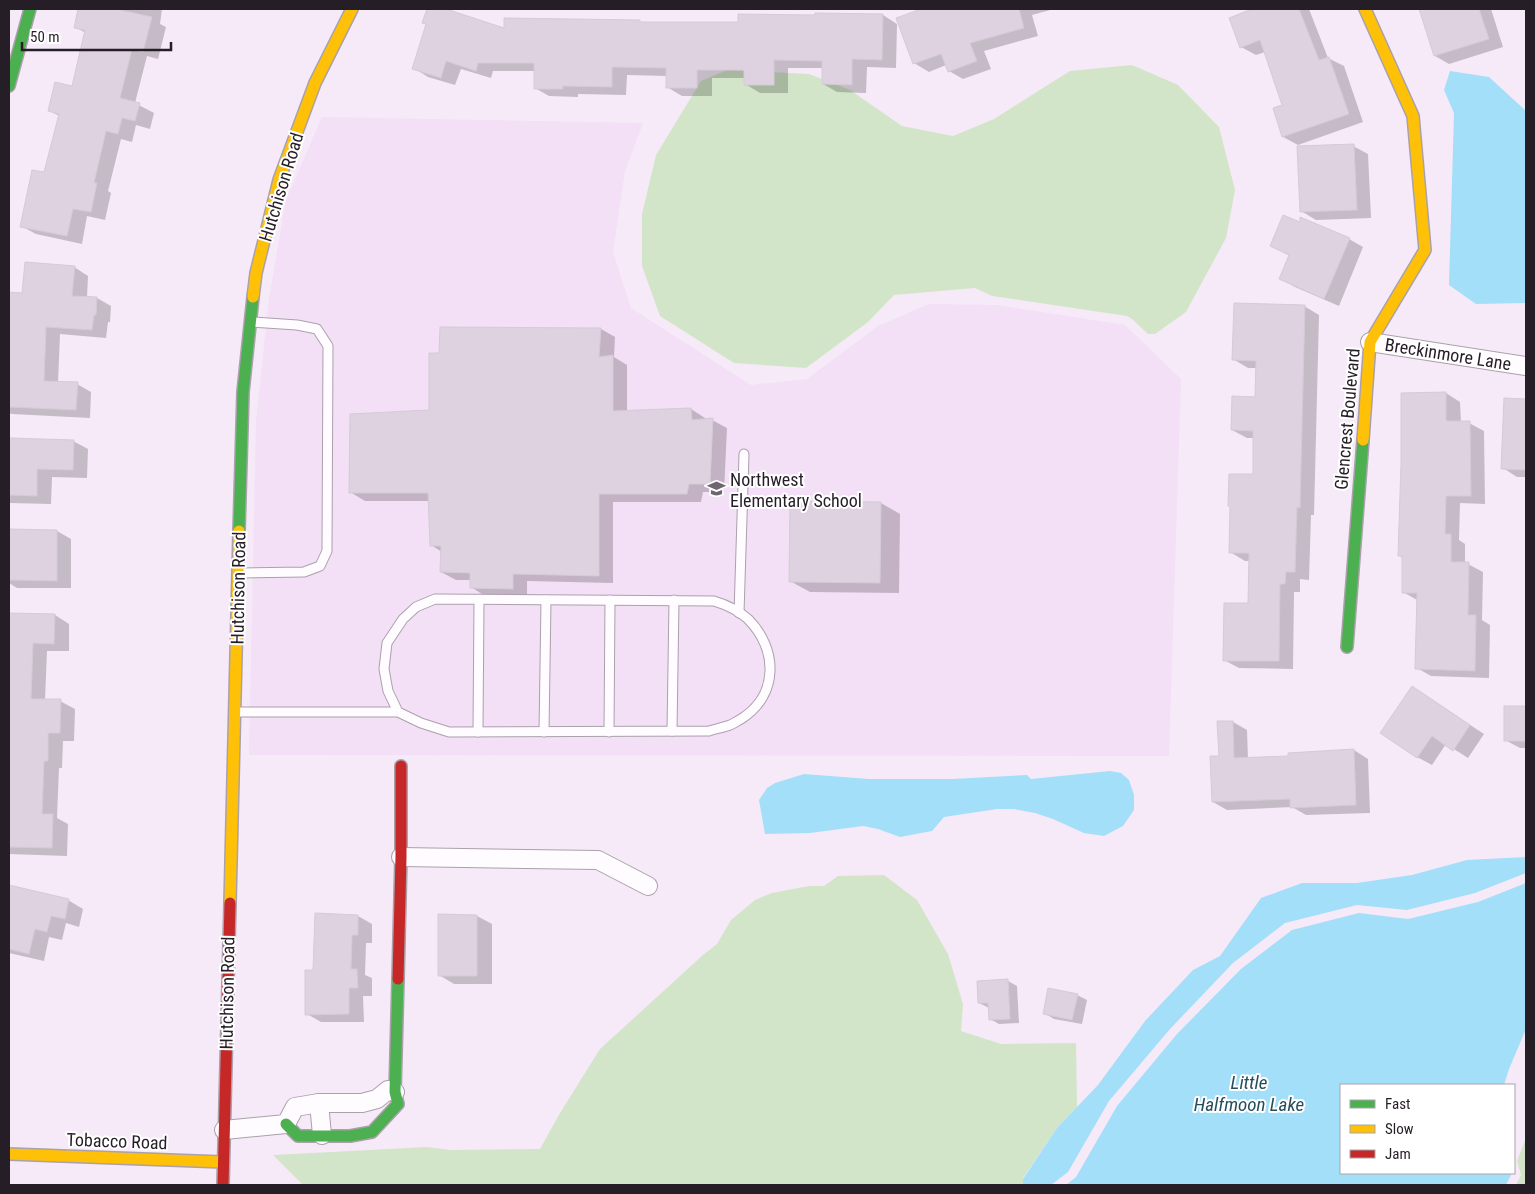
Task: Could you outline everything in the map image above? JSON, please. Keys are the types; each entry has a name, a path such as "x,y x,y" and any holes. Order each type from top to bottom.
{"street":[{"path":"9,86 30,9"},
{"name":"Hutchison Road","path":"223,1185 243,392 256,273 279,180 315,83 352,9"},
{"name":"Glencrest Boulevard","path":"1347,647 1370,342 1425,250 1413,116 1365,9"},
{"name":"Breckinmore Lane","path":"1370,342 1526,366"},
{"path":"286,1124 298,1136 350,1136 372,1132 398,1104 395,1092 401,857 401,766"},
{"path":"401,857 598,860 648,886"},
{"path":"286,1124 295,1107 319,1103 362,1103 376,1099 388,1090 395,1092"},
{"path":"319,1103 322,1135"},
{"path":"224,1130 286,1124"},
{"name":"Tobacco Road","path":"9,1154 223,1162"}],"lane":[{"path":"238,573 304,572 320,566 327,551 328,346 317,329 297,325 251,322"},
{"path":"739,613 744,454"},
{"path":"235,712 398,712 449,732 709,731 729,726 748,714 762,699 770,680 770,662 764,640 748,620 732,607 714,601 435,599 416,607 403,619 387,643 384,669 388,691 398,712"},
{"path":"478,732 479,600"},
{"path":"544,732 546,600"},
{"path":"609,732 610,600"},
{"path":"672,731 674,600"}],"shaded area":[{"name":"Northwest Elementary School","path":"322,117 643,123 625,171 613,252 631,308 751,385 807,379 878,326 929,304 997,305 1125,325 1181,379 1169,756 249,755 256,421 269,298 286,200"}],"green space":[{"path":"1132,65 1178,85 1219,127 1235,190 1226,238 1186,312 1155,334 1148,334 1127,316 992,296 975,288 894,295 868,322 806,368 734,363 660,316 642,266 642,214 656,155 701,81 727,70 809,74 850,90 902,126 953,136 994,119 1070,71"},
{"path":"884,875 917,900 948,954 963,1004 961,1031 1001,1044 1076,1043 1077,1107 1057,1128 1023,1178 1023,1185 303,1185 273,1155 427,1147 450,1150 540,1149 600,1049 717,944 731,920 755,900 772,893 809,886 824,886 838,876"},
{"path":"1526,1138 1526,1185 1516,1185 1521,1175 1517,1161"}],"water":[{"path":"1450,71 1489,77 1526,111 1526,303 1476,304 1449,285 1454,113 1444,90"},
{"path":"1110,771 1121,773 1129,780 1134,795 1134,810 1123,826 1104,836 1084,833 1053,819 1014,809 997,809 944,817 932,831 900,837 863,826 810,833 765,834 759,800 767,788 775,783 804,774 869,779 952,779 1027,775 1031,779"},
{"path":"1526,857 1526,873 1475,893 1407,910 1357,905 1285,923 1233,963 1170,1029 1109,1101 1068,1172 1051,1185 1023,1185 1023,1179 1057,1128 1098,1085 1145,1021 1193,970 1220,956 1261,898 1302,883 1357,883 1412,875 1467,860"},
{"name":"Little Halfmoon Lake","path":"1526,883 1526,1029 1504,1084 1340,1084 1340,1174 1510,1174 1506,1185 1066,1185 1076,1177 1117,1106 1177,1034 1241,969 1292,930 1359,913 1408,919 1478,902"}],"building":[{"path":"78,9 116,9 152,17 143,52 132,49 120,98 140,103 135,121 122,118 118,134 106,131 94,183 97,183 91,212 73,209 67,236 20,227 32,170 44,172 59,114 48,111 55,82 72,86 85,30 74,28"},
{"path":"427,9 446,9 504,28 504,18 640,20 640,22 738,22 738,14 883,14 882,60 852,59 852,85 822,84 822,61 774,60 774,85 744,85 744,70 697,70 697,88 666,88 666,68 612,67 612,87 563,86 563,89 534,89 534,63 478,63 476,71 446,61 441,78 412,69 426,24 422,23"},
{"path":"921,9 1019,9 1024,28 970,43 977,61 948,72 941,54 913,64 896,18"},
{"path":"1252,9 1299,9 1319,60 1329,57 1349,114 1282,137 1273,108 1282,105 1260,40 1240,48 1229,18"},
{"path":"1419,9 1479,9 1489,39 1434,56"},
{"path":"1354,144 1357,210 1300,212 1297,146"},
{"path":"1283,215 1300,222 1300,217 1350,238 1324,299 1279,279 1289,255 1270,246"},
{"path":"25,262 75,266 72,296 97,297 96,315 94,315 92,330 46,327 44,381 78,382 76,410 9,407 9,292 22,293"},
{"path":"1234,303 1305,305 1300,508 1297,507 1295,572 1286,572 1285,584 1280,584 1279,661 1223,661 1224,603 1248,603 1249,553 1229,553 1229,474 1253,474 1253,431 1231,430 1232,396 1255,397 1256,361 1232,360"},
{"path":"440,327 601,328 599,357 613,355 613,411 691,408 692,420 713,418 710,484 689,484 687,494 599,494 599,576 513,574 513,589 470,588 470,573 440,572 441,546 430,546 428,493 349,493 350,414 429,410 429,353 439,353"},
{"path":"1446,392 1446,421 1470,421 1471,496 1446,496 1445,534 1451,534 1451,562 1469,562 1468,615 1476,615 1475,671 1415,669 1417,593 1402,593 1402,556 1398,556 1401,393"},
{"path":"1504,398 1526,399 1526,470 1501,469"},
{"path":"9,438 74,440 73,470 37,469 37,496 9,495"},
{"path":"790,501 881,502 880,583 789,582"},
{"path":"9,529 57,530 57,581 9,580"},
{"path":"9,613 55,614 54,644 33,643 31,699 61,699 60,733 48,733 48,761 44,761 42,814 53,814 52,848 9,847"},
{"path":"1412,686 1470,725 1453,751 1432,736 1417,758 1380,733"},
{"path":"1504,706 1526,706 1526,741 1504,741"},
{"path":"1217,721 1233,721 1234,758 1288,756 1288,753 1354,749 1356,805 1290,808 1290,799 1212,802 1210,756 1219,756"},
{"path":"9,885 69,899 65,919 51,916 47,932 35,929 29,954 9,949"},
{"path":"315,913 358,915 358,935 352,935 351,969 357,969 358,988 349,988 349,1014 305,1015 305,970 313,970"},
{"path":"438,914 477,915 477,976 438,976"},
{"path":"1008,979 1010,1019 989,1020 988,1003 978,1003 977,981"},
{"path":"1048,988 1078,994 1072,1020 1043,1014"}],"traffic: fast":[{"path":"9,86 30,9"},
{"path":"239,531 243,392 253,297"},
{"path":"1347,647 1363,440"},
{"path":"286,1124 298,1136 350,1136 372,1132 398,1104 395,1092 398,979"}],"traffic: slow":[{"path":"253,297 256,273 279,180 315,83 352,9"},
{"path":"1363,440 1370,342 1425,250 1413,116 1365,9"},
{"path":"230,903 239,531"},
{"path":"9,1154 223,1162"}],"traffic: jam":[{"path":"398,979 401,766"},
{"path":"223,1185 230,903"}],"place":[{"name":"Northwest Elementary School","path":"716,489"}]}
